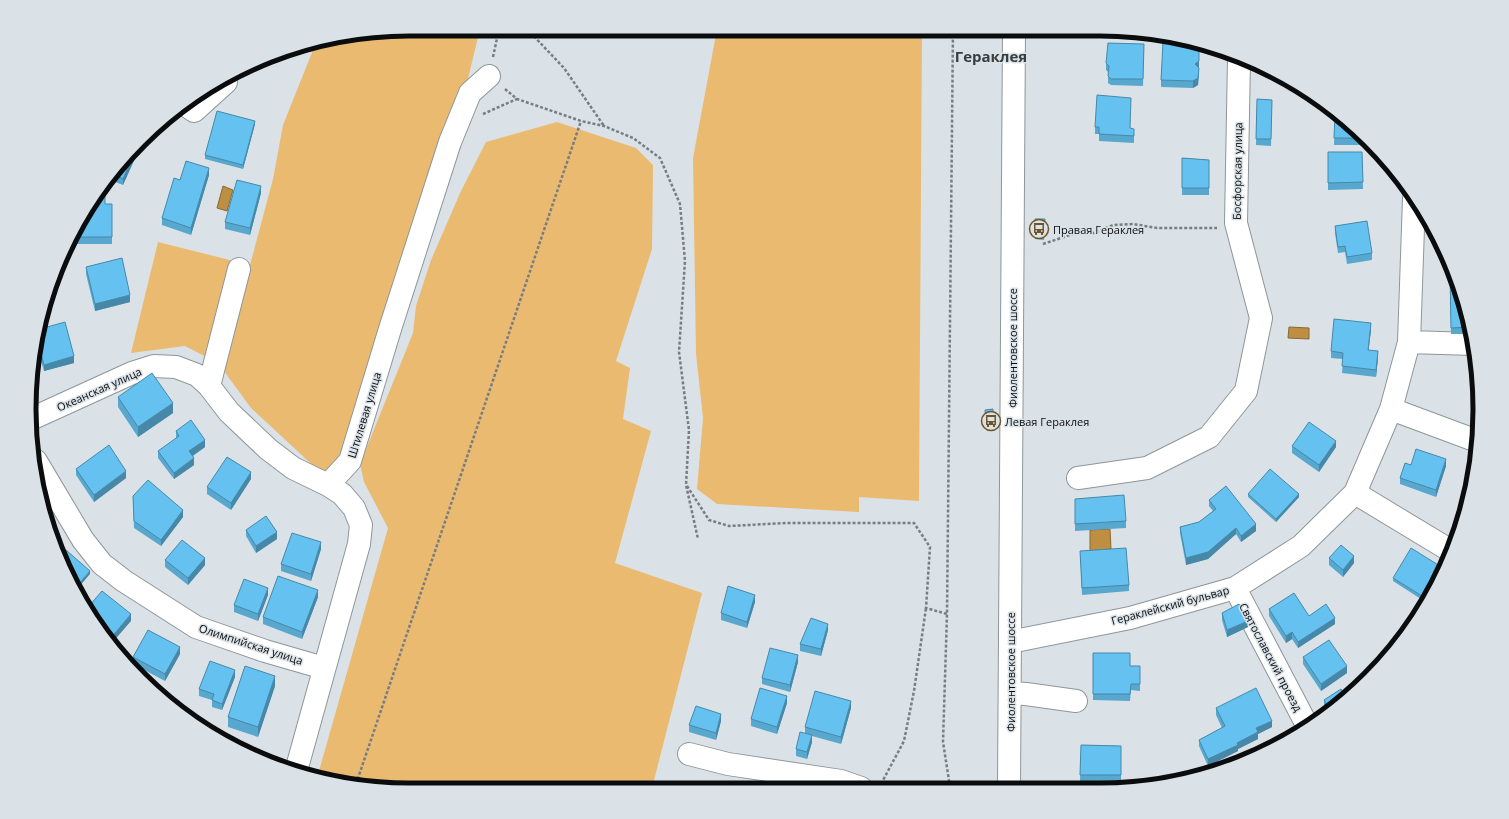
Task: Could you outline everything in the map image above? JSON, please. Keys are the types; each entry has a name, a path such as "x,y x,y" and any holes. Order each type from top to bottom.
{"street":[{"name":"Фиолентовское шоссе","path":"1009,783 1014,36"},
{"name":"Босфорская улица","path":"1078,478 1147,468 1209,437 1246,391 1262,318 1236,223 1239,63"},
{"name":"Штилевая улица","path":"328,485 350,461 450,142 470,93 489,76"},
{"name":"Гераклейский бульвар","path":"1010,642 1130,618 1234,588 1301,546 1355,494 1391,409 1409,342 1415,209"},
{"path":"209,386 239,269"},
{"path":"1409,342 1467,344"},
{"name":"Океанская улица","path":"36,416 132,373 154,366 176,367 197,375 209,386 229,412 268,449 293,468 328,485"},
{"path":"1391,409 1472,439"},
{"name":"Олимпийская улица","path":"41,469 83,540 102,564 124,582 196,627 265,651 324,668"},
{"path":"298,765 359,544 361,525 354,508 342,494 328,485"},
{"path":"1355,494 1446,548"},
{"name":"Святославский проезд","path":"1234,588 1305,721"},
{"path":"1010,693 1076,700"},
{"path":"689,754 728,764 847,783"}],"path":[{"path":"498,36 489,76 517,99 581,121 604,126 633,138 660,158 680,204 685,261 679,352 689,430 686,485 698,539"},
{"path":"534,36 564,68 604,126"},
{"path":"949,783 943,742 948,614 953,36"},
{"path":"358,779 581,121"},
{"path":"1043,244 1076,233 1094,233 1113,225 1133,224 1157,228 1237,228"},
{"path":"686,485 709,520 729,526 794,523 914,523 930,547 926,608 914,691 904,741 882,783"},
{"path":"926,608 948,614"}],"shaded area":[{"path":"478,36 465,91 353,458 321,473 251,408 218,363 185,346 131,353 158,242 250,265 273,179 283,125 313,49 361,39 385,37"},
{"path":"716,36 922,36 919,501 859,497 859,512 717,504 697,489 703,418 696,354 693,158"},
{"path":"557,122 636,148 653,165 652,249 616,361 630,368 623,419 651,431 615,563 702,593 653,783 410,783 361,780 319,771 388,528 364,482 360,464 413,333 416,306 431,260 461,191 486,142"},
{"path":"223,186 233,190 227,211 217,208"},
{"path":"1289,327 1309,328 1309,339 1288,338"},
{"path":"1110,529 1111,549 1090,551 1090,530"}],"building":[{"path":"1163,42 1199,50 1199,61 1195,64 1199,68 1198,78 1193,81 1161,80"},
{"path":"1108,43 1144,44 1143,79 1111,79 1108,76 1109,66 1106,63"},
{"path":"1097,95 1131,98 1130,128 1134,129 1134,136 1099,134 1099,127 1095,127"},
{"path":"1257,99 1272,100 1271,139 1256,139"},
{"path":"217,111 255,121 243,165 205,155"},
{"path":"1335,119 1356,138 1334,138"},
{"path":"1328,152 1362,152 1363,182 1328,183"},
{"path":"1182,158 1209,160 1209,188 1182,188"},
{"path":"186,161 209,168 191,228 162,218 174,178 180,180"},
{"path":"130,162 123,179 118,176"},
{"path":"237,180 261,186 250,228 225,222"},
{"path":"105,193 105,204 112,204 112,237 79,237"},
{"path":"1035,219 1045,219 1044,236 1035,236"},
{"path":"1367,221 1372,253 1347,257 1345,246 1338,247 1335,226"},
{"path":"122,258 130,295 95,304 86,267"},
{"path":"1450,281 1464,327 1451,328"},
{"path":"1334,319 1371,323 1368,350 1378,351 1376,370 1342,366 1343,353 1331,351"},
{"path":"65,322 74,356 44,365 41,352 45,327"},
{"path":"152,373 173,403 138,427 118,397"},
{"path":"993,409 993,427 986,427 985,410"},
{"path":"191,420 205,440 189,451 194,458 174,473 158,451 179,436 176,431"},
{"path":"1309,422 1336,441 1319,465 1292,446"},
{"path":"109,445 126,471 94,495 76,469"},
{"path":"1416,449 1446,459 1436,490 1400,478 1405,463 1411,465"},
{"path":"227,457 251,472 231,503 207,487"},
{"path":"1270,469 1299,494 1276,519 1248,494"},
{"path":"148,480 183,510 161,540 134,521 133,496"},
{"path":"1226,486 1256,524 1241,536 1236,528 1208,552 1186,558 1180,527 1199,522 1216,509 1209,500"},
{"path":"1124,495 1126,521 1075,524 1075,499"},
{"path":"266,516 277,532 256,546 246,530"},
{"path":"292,533 321,542 311,574 281,564"},
{"path":"182,540 205,558 188,578 165,560"},
{"path":"1341,545 1354,556 1343,570 1329,558"},
{"path":"1126,548 1129,585 1082,588 1080,551"},
{"path":"1411,548 1439,565 1423,596 1393,578"},
{"path":"66,550 90,571 79,583 75,575 64,552"},
{"path":"278,576 318,590 302,632 263,617"},
{"path":"244,579 268,588 258,614 234,605"},
{"path":"728,586 755,595 747,622 721,613"},
{"path":"102,591 131,614 112,636 91,604"},
{"path":"1294,593 1309,616 1326,604 1335,618 1298,642 1292,632 1286,636 1269,609"},
{"path":"1239,604 1248,621 1227,630 1222,613"},
{"path":"811,618 828,624 821,649 800,644"},
{"path":"148,630 180,647 165,674 133,657"},
{"path":"1329,640 1347,666 1321,684 1303,657"},
{"path":"770,648 798,655 790,685 762,678"},
{"path":"1093,653 1130,653 1130,666 1140,666 1140,684 1131,684 1130,694 1093,694"},
{"path":"210,661 235,670 222,704 212,700 214,694 199,689"},
{"path":"245,666 275,676 258,727 228,717"},
{"path":"760,688 787,696 777,727 751,719"},
{"path":"1256,688 1272,721 1256,728 1258,732 1237,743 1238,745 1208,759 1199,740 1225,726 1216,708"},
{"path":"1341,689 1343,693 1328,705 1324,700"},
{"path":"815,691 851,701 841,737 805,727"},
{"path":"696,706 721,714 716,733 689,725"},
{"path":"800,732 812,735 807,752 796,749"},
{"path":"1081,745 1121,746 1121,775 1080,775"}],"place":[{"name":"Правая Гераклея","path":"1039,229"},
{"name":"Левая Гераклея","path":"991,421"}],"district":[{"name":"Гераклея","path":"991,56"}]}
